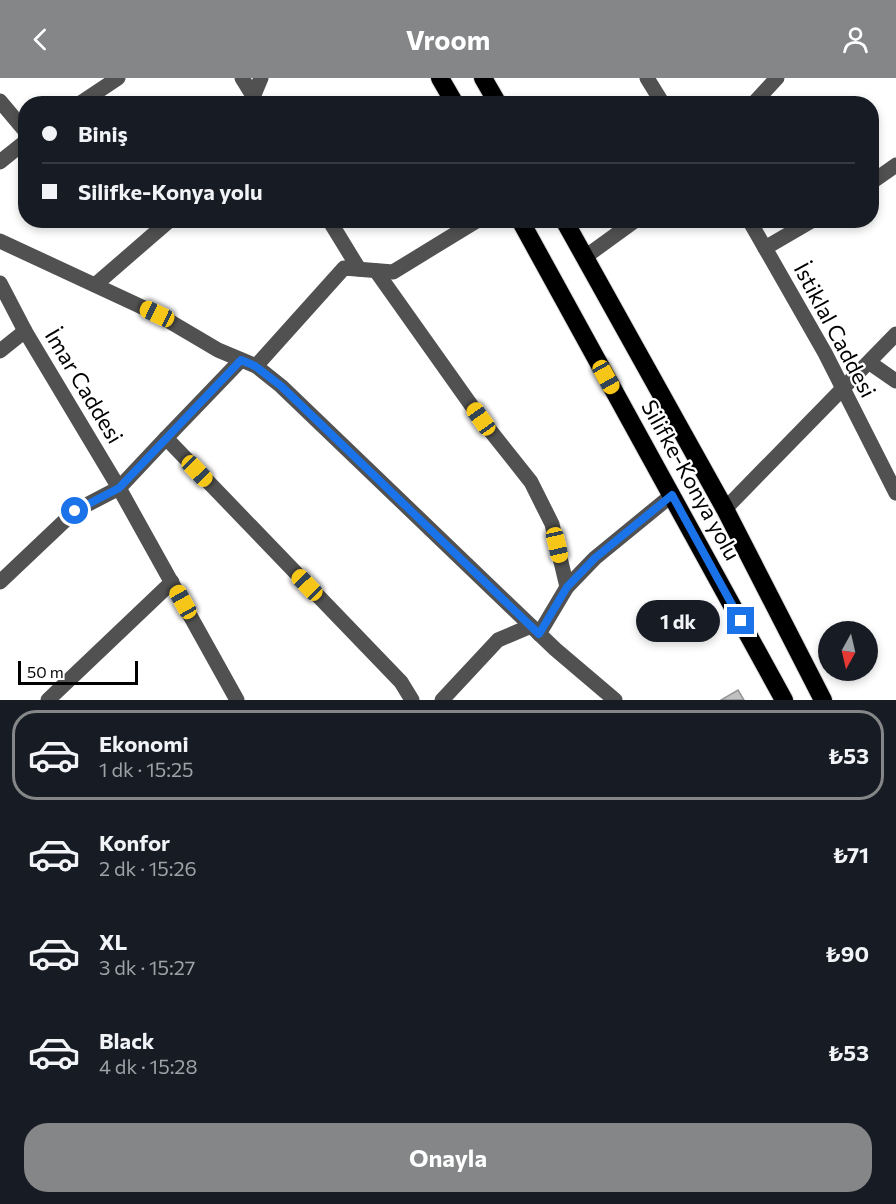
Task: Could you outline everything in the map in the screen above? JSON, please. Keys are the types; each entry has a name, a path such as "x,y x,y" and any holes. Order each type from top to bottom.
{"highway":[{"path":"440,78 450,96"},
{"path":"483,78 493,96"},
{"name":"Silifke-Konya yolu","path":"524,228 784,700"},
{"name":"Silifke-Konya yolu","path":"569,228 725,509 823,700"}],"street":[{"path":"91,96 118,78"},
{"path":"242,78 253,96"},
{"path":"257,96 261,78"},
{"path":"646,78 658,96"},
{"path":"760,96 777,78"},
{"path":"0,101 18,122"},
{"path":"0,162 18,147"},
{"path":"879,177 896,165"},
{"path":"95,285 161,228"},
{"path":"334,228 359,269"},
{"path":"0,582 75,511 119,488 166,438 248,363 344,268 393,272 465,228"},
{"path":"585,257 625,228"},
{"name":"İstiklal Caddesi","path":"754,228 843,390 896,493"},
{"path":"765,248 799,228"},
{"path":"0,241 157,314 218,350 248,363 281,386 535,630 615,700"},
{"path":"376,271 481,419 531,482 552,524 567,587"},
{"name":"İmar Caddesi","path":"0,283 25,331 119,488 237,700"},
{"path":"0,351 25,331"},
{"path":"725,509 896,334"},
{"path":"870,363 896,381"},
{"path":"166,438 401,682 412,700"},
{"path":"442,700 498,640 535,630 567,587 595,558 672,495"},
{"path":"48,700 172,582"}],"building":[{"path":"738,690 744,700 721,700"}],"route":[{"path":"75,511 119,488 241,360 255,366 281,386 539,634 567,587 595,558 672,495 741,621"}]}
